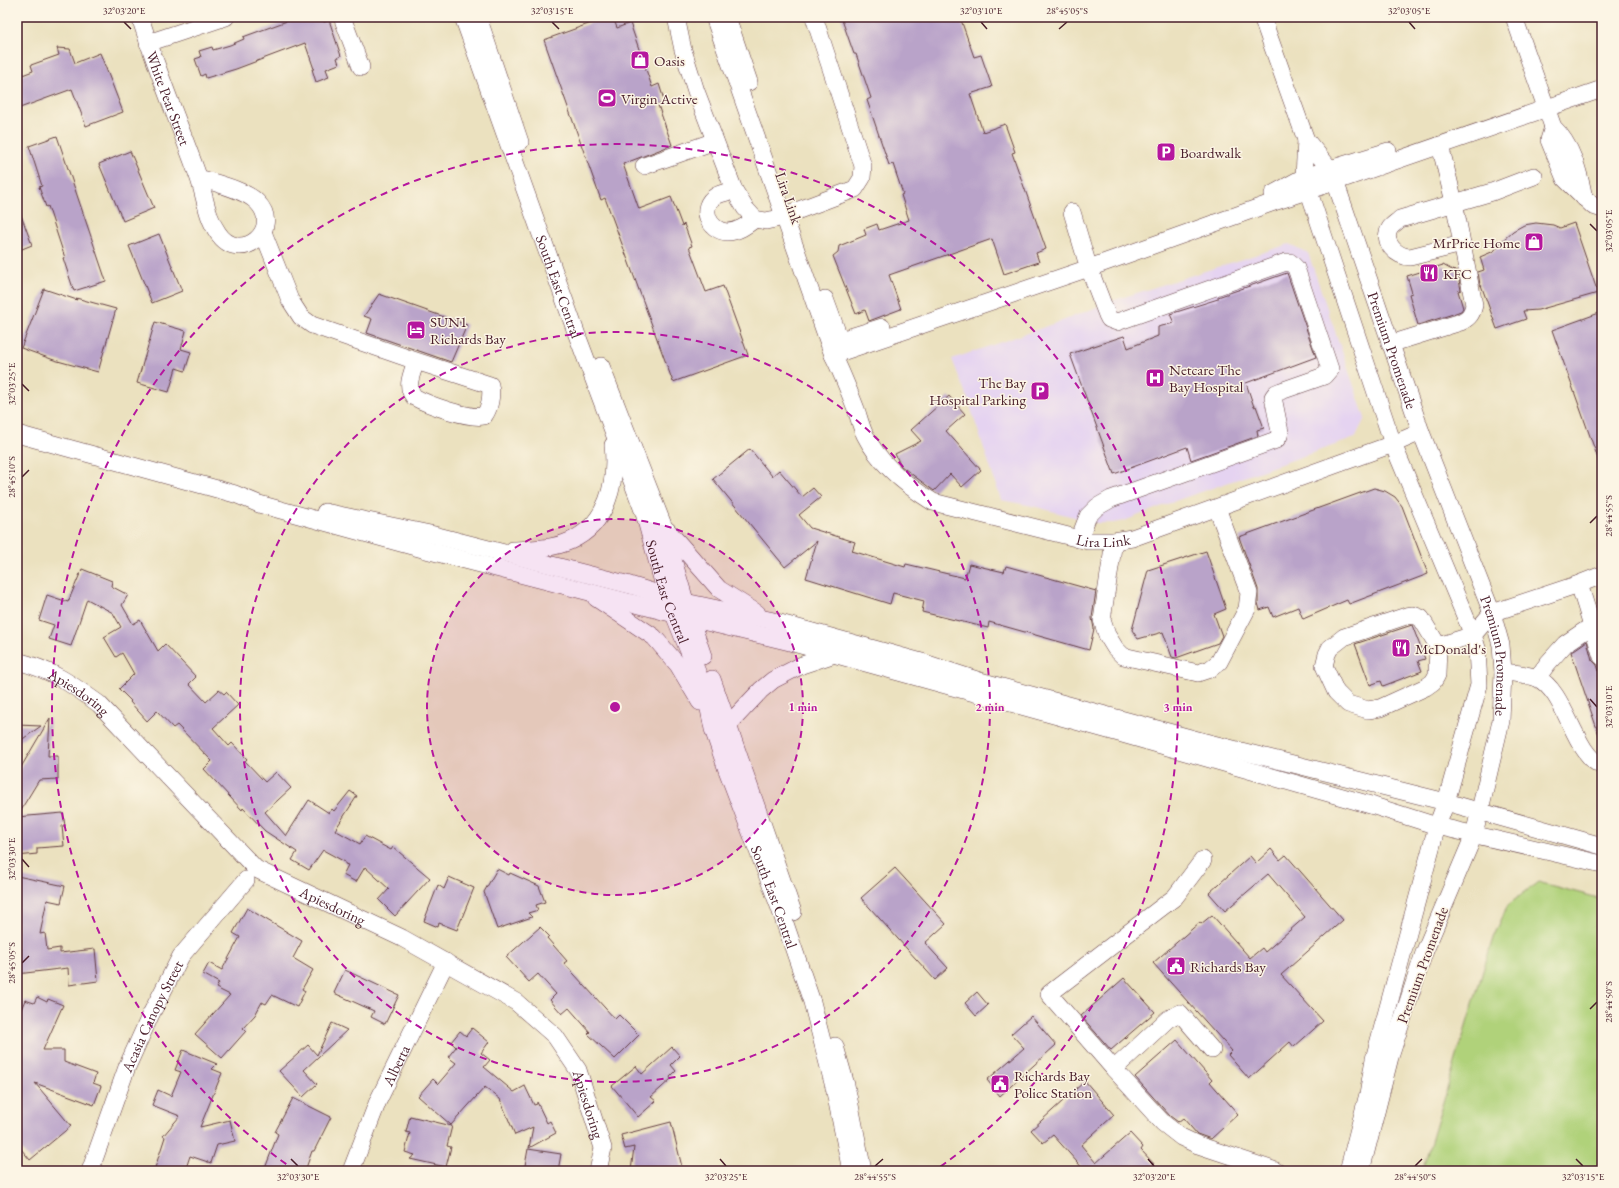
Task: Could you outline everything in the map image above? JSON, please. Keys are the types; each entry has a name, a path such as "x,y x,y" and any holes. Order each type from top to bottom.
{"street":[{"name":"White Pear Street","path":"140,17 148,44 199,178 211,221 222,239 237,246 246,246 255,242 263,232"},
{"path":"148,44 226,17"},
{"path":"342,17 361,67"},
{"name":"South East Central","path":"463,17 608,418 644,513 668,597"},
{"name":"South East Central","path":"478,17 547,222 600,365 663,525 683,611 706,694 720,727 740,764 786,893 821,999 846,1085 863,1171"},
{"path":"676,17 683,50 696,91 734,190 745,208 755,219 738,230 726,232 717,228 710,222 706,215 707,206 715,197 734,190"},
{"name":"Lira Link","path":"714,17 837,348 843,373 865,435 875,451 886,463 918,493 933,502 1088,541 1114,541 1132,538 1217,508 1421,432"},
{"name":"Lira Link","path":"727,17 788,214"},
{"path":"788,214 855,189 862,178 863,166 814,17"},
{"path":"1262,17 1306,140 1332,175"},
{"path":"1520,19 1553,126 1562,136 1580,173 1584,198 1594,206 1602,209"},
{"path":"1332,175 1440,145 1545,103 1602,78"},
{"path":"837,348 1274,202 1306,184 1332,175 1545,103 1602,89"},
{"path":"1306,140 1306,184"},
{"path":"644,166 715,141"},
{"path":"1390,344 1461,322 1470,316 1474,305 1454,202 1440,145"},
{"name":"Premium Promenade","path":"1332,175 1421,432 1492,613 1501,645 1503,672 1501,721 1474,835 1424,953 1392,1050 1361,1171"},
{"path":"1462,244 1410,257 1403,257 1390,246 1388,238 1390,229 1400,219 1492,192 1534,176"},
{"path":"199,178 245,194 257,201 263,210 266,220 263,232 290,300 302,317 312,324 416,361 490,385 492,390 490,402 484,416 477,417 466,415 414,397 410,392 409,383 416,361"},
{"name":"Premium Promenade","path":"1306,184 1392,444 1473,635 1477,648 1479,685 1446,802 1437,826 1374,1060 1368,1094 1348,1171"},
{"path":"1072,212 1087,264 1109,319 1117,322 1286,262 1290,262 1296,268 1330,369 1324,376 1276,393 1273,397 1280,432 1276,440 1111,499 1097,507 1088,516 1079,538"},
{"name":"Lira Link","path":"755,219 766,221 776,220 788,214"},
{"path":"837,348 878,328 1087,264"},
{"path":"494,551 545,548 571,541 582,533 597,518 609,499 614,478 614,456 608,418"},
{"path":"17,434 235,494 266,506 430,552 587,592 683,611 1127,735 1374,806 1437,826 1602,864"},
{"path":"235,494 261,496 430,534 630,585 668,597 683,611 769,620 925,663 1046,700 1190,738 1446,802 1480,813 1602,846"},
{"path":"1114,541 1102,620 1107,635 1115,648 1123,656 1198,673 1210,669 1219,662 1247,609 1249,601 1249,592 1217,508"},
{"path":"663,525 719,589 769,620"},
{"path":"1438,646 1473,635 1492,613 1602,575"},
{"path":"1579,584 1602,657"},
{"path":"587,592 654,637 678,665 700,701 720,727 773,680 802,665 836,654"},
{"path":"1413,615 1421,618 1438,646 1437,674 1432,682 1426,687 1380,708 1368,710 1348,704 1336,692 1324,666 1326,654 1330,648 1344,637 1406,616 1413,615"},
{"path":"1537,678 1566,644 1593,625"},
{"name":"Apiesdoring","path":"17,661 50,672 70,682 99,704 256,869 402,938 446,962 516,1002 555,1036 578,1070 603,1148 598,1171"},
{"path":"1503,672 1537,678 1553,692 1590,757 1602,766"},
{"name":"South East Central","path":"720,727 727,770 779,906 812,1002 834,1087 851,1171"},
{"path":"1203,860 1175,897 1049,994 1163,1123 1182,1137 1198,1145 1276,1171"},
{"name":"Acasia Canopy Street","path":"90,1171 128,1067 151,1014 181,956 246,880"},
{"name":"Alberta","path":"350,1171 378,1101 446,962"},
{"path":"1114,1069 1168,1019 1180,1013 1212,1050"}],"shaded area":[{"name":"Netcare The Bay Hospital","path":"1289,244 1308,253 1365,418 1355,438 1175,501 1124,521 1113,523 1096,523 1033,506 1001,500 967,397 952,359 1062,321 1115,300"}],"green space":[{"path":"1538,882 1602,899 1602,1171 1422,1171 1493,938 1508,905"}],"building":[{"path":"298,17 322,17 324,22 329,20 341,56 337,58 339,64 326,69 329,77 316,82 312,69 314,69 305,43 236,69 206,78 205,74 201,76 195,59 201,57 199,51 212,47 213,50 230,45 244,39 243,37"},
{"path":"608,17 613,17 617,28 630,23 652,87 659,84 665,103 658,105 672,145 623,164 639,209 671,197 682,226 684,224 692,246 689,247 706,292 723,286 748,355 673,382 605,198 601,200 544,40"},
{"path":"841,17 960,17 974,57 981,55 992,87 970,94 983,132 1005,124 1015,152 1012,153 1046,249 1036,253 1039,262 1004,274 992,239 889,275 901,309 869,321 865,310 856,314 833,256 838,252 839,246 866,235 864,229 877,224 879,230 909,220 901,195 903,194 893,164 889,165 867,100 871,98 856,54 854,54"},
{"path":"57,48 70,49 75,63 100,53 123,112 86,126 72,89 17,109 17,77 33,71 31,65 59,55"},
{"path":"57,136 106,281 74,291 48,206 46,207 39,187 42,186 29,146"},
{"path":"130,151 154,208 123,221 99,164"},
{"path":"17,207 32,245 17,251"},
{"path":"1536,223 1553,225 1560,228 1574,223 1598,293 1538,310 1523,311 1526,319 1497,329 1480,285 1478,272 1484,270 1480,257 1494,251 1513,231 1524,225"},
{"path":"159,234 182,291 152,303 129,246"},
{"path":"1443,265 1454,271 1457,270 1461,290 1458,291 1463,308 1461,311 1418,325 1409,294 1412,293 1407,276"},
{"path":"1287,273 1316,357 1246,383 1254,407 1256,406 1264,428 1257,430 1258,436 1191,460 1187,447 1114,474 1070,354 1124,336 1128,348 1158,336 1158,327 1174,323 1170,314 1218,299 1218,297"},
{"path":"44,289 77,300 76,298 116,309 98,372 54,360 21,348"},
{"name":"SUN1 Richards Bay","path":"379,294 467,325 451,362 367,333 372,319 364,316"},
{"path":"1602,312 1602,464 1600,464 1552,330"},
{"path":"155,322 186,331 181,349 191,352 185,371 176,368 169,392 137,383"},
{"path":"949,396 965,414 946,431 981,470 962,487 950,474 934,491 901,466 895,454 921,441 911,430"},
{"path":"750,449 772,476 779,470 802,497 813,488 821,497 799,515 810,528 855,542 852,551 905,567 906,564 965,578 969,564 1004,572 1006,566 1096,591 1092,618 1094,629 1089,650 989,622 988,628 922,612 924,601 893,593 890,604 806,578 817,541 785,567 713,479"},
{"path":"1374,488 1385,491 1395,497 1402,506 1428,574 1349,604 1347,600 1303,619 1298,607 1273,617 1269,607 1260,610 1258,603 1258,589 1239,537"},
{"path":"1206,551 1226,609 1214,614 1222,636 1218,643 1176,658 1172,657 1163,632 1138,639 1132,630 1148,570"},
{"path":"82,569 112,581 111,586 128,595 122,605 133,624 140,620 158,651 165,644 196,677 189,684 206,702 219,690 224,694 226,692 238,705 213,728 229,746 232,743 247,759 245,761 265,782 276,772 291,788 265,812 286,836 309,800 329,813 332,809 334,811 350,791 357,796 335,830 360,844 365,836 391,850 393,847 430,878 395,916 379,900 389,889 365,867 356,882 343,875 348,865 345,864 345,862 323,850 309,870 292,860 297,852 265,831 243,808 242,810 204,769 212,761 177,725 173,728 157,711 147,721 119,689 134,674 122,653 116,657 104,637 121,627 113,613 87,599 71,646 49,639 54,625 39,620 47,595 68,602"},
{"path":"1412,625 1425,659 1418,661 1422,671 1383,686 1381,681 1370,685 1355,644"},
{"path":"1587,641 1592,660 1597,665 1602,680 1602,737 1600,738 1571,652"},
{"path":"50,718 48,756 58,756 58,779 39,780 17,816 17,774"},
{"path":"17,725 41,726 17,743"},
{"path":"63,813 65,826 62,826 64,846 37,848 37,854 17,856 17,817"},
{"name":"Richards Bay","path":"1271,849 1280,860 1286,855 1343,920 1281,975 1323,1021 1294,1047 1290,1042 1249,1079 1228,1055 1232,1051 1153,963 1200,922 1201,924 1212,915 1250,958 1262,948 1265,952 1305,917 1268,874 1225,911 1209,893 1250,856 1256,863"},
{"path":"895,868 946,924 925,943 948,968 935,980 861,898"},
{"path":"497,869 539,886 545,902 536,905 538,910 528,913 532,917 497,929 484,892"},
{"path":"17,876 65,886 61,903 47,900 40,934 45,933 47,950 60,948 60,953 95,949 98,981 69,985 68,968 17,974"},
{"path":"449,877 474,888 457,930 439,923 438,927 424,921 438,885 444,889"},
{"path":"247,908 302,941 293,958 313,970 302,989 305,991 297,1007 272,995 266,1004 262,1002 255,1015 243,1028 246,1031 222,1058 195,1034 230,995 216,988 219,983 203,974 209,963 222,970 240,937 233,933"},
{"path":"540,927 549,936 547,938 567,961 564,963 615,1019 619,1015 639,1035 615,1059 588,1034 590,1032 569,1008 562,1014 550,1000 556,994 538,974 529,982 506,957"},
{"path":"345,970 399,995 385,1024 371,1017 374,1011 334,993"},
{"path":"1124,978 1155,1012 1111,1050 1081,1016"},
{"path":"977,992 988,1005 976,1016 965,1003"},
{"path":"37,997 47,1002 48,999 63,1005 43,1050 64,1050 64,1062 96,1074 93,1083 101,1086 94,1105 35,1083 71,1126 30,1160 17,1144 17,1019 25,1000 34,1003"},
{"path":"1031,1016 1056,1045 1000,1096 987,1080 1024,1048 1011,1034"},
{"path":"332,1023 347,1030 304,1070 317,1084 303,1097 279,1071 308,1045 317,1055"},
{"path":"472,1028 489,1042 481,1053 490,1060 484,1067 514,1092 525,1086 534,1105 537,1104 537,1102 547,1123 550,1121 556,1133 529,1148 533,1127 515,1135 500,1099 485,1087 451,1125 418,1096 433,1079 438,1084 456,1063 448,1057 456,1047 451,1042 460,1031 466,1036"},
{"path":"1177,1040 1212,1080 1210,1082 1238,1114 1211,1139 1197,1134 1183,1118 1178,1122 1170,1116 1135,1077"},
{"path":"672,1047 680,1056 671,1065 676,1071 670,1077 671,1079 651,1097 656,1101 638,1117 612,1086 636,1066 642,1074"},
{"path":"183,1050 217,1064 212,1069 222,1073 200,1127 230,1120 235,1141 217,1145 211,1163 190,1156 185,1171 154,1171 165,1137 163,1136 180,1116 152,1105 158,1090 171,1096 181,1072 175,1070"},
{"path":"1085,1081 1114,1115 1081,1145 1096,1163 1130,1133 1143,1147 1141,1150 1155,1165 1148,1171 1085,1171 1053,1135 1043,1143 1031,1130"},
{"path":"293,1098 331,1117 314,1151 312,1151 305,1171 264,1171 278,1134 275,1132"},
{"path":"410,1116 452,1126 447,1146 451,1147 446,1167 410,1159 415,1155 405,1152 410,1133 406,1132"},
{"path":"671,1122 683,1171 631,1171 634,1147 625,1149 621,1135"},
{"path":"528,1149 561,1154 558,1171 524,1171"}],"place":[{"name":"Oasis","path":"640,60"},
{"name":"Virgin Active","path":"607,98"},
{"name":"Boardwalk","path":"1166,152"},
{"name":"MrPrice Home","path":"1534,242"},
{"name":"KFC","path":"1429,273"},
{"name":"SUN1 Richards Bay","path":"416,330"},
{"name":"Netcare The Bay Hospital","path":"1155,378"},
{"name":"The Bay Hospital Parking","path":"1040,391"},
{"name":"McDonald's","path":"1401,648"},
{"name":"Richards Bay","path":"1176,966"},
{"name":"Richards Bay Police Station","path":"1000,1084"}]}
